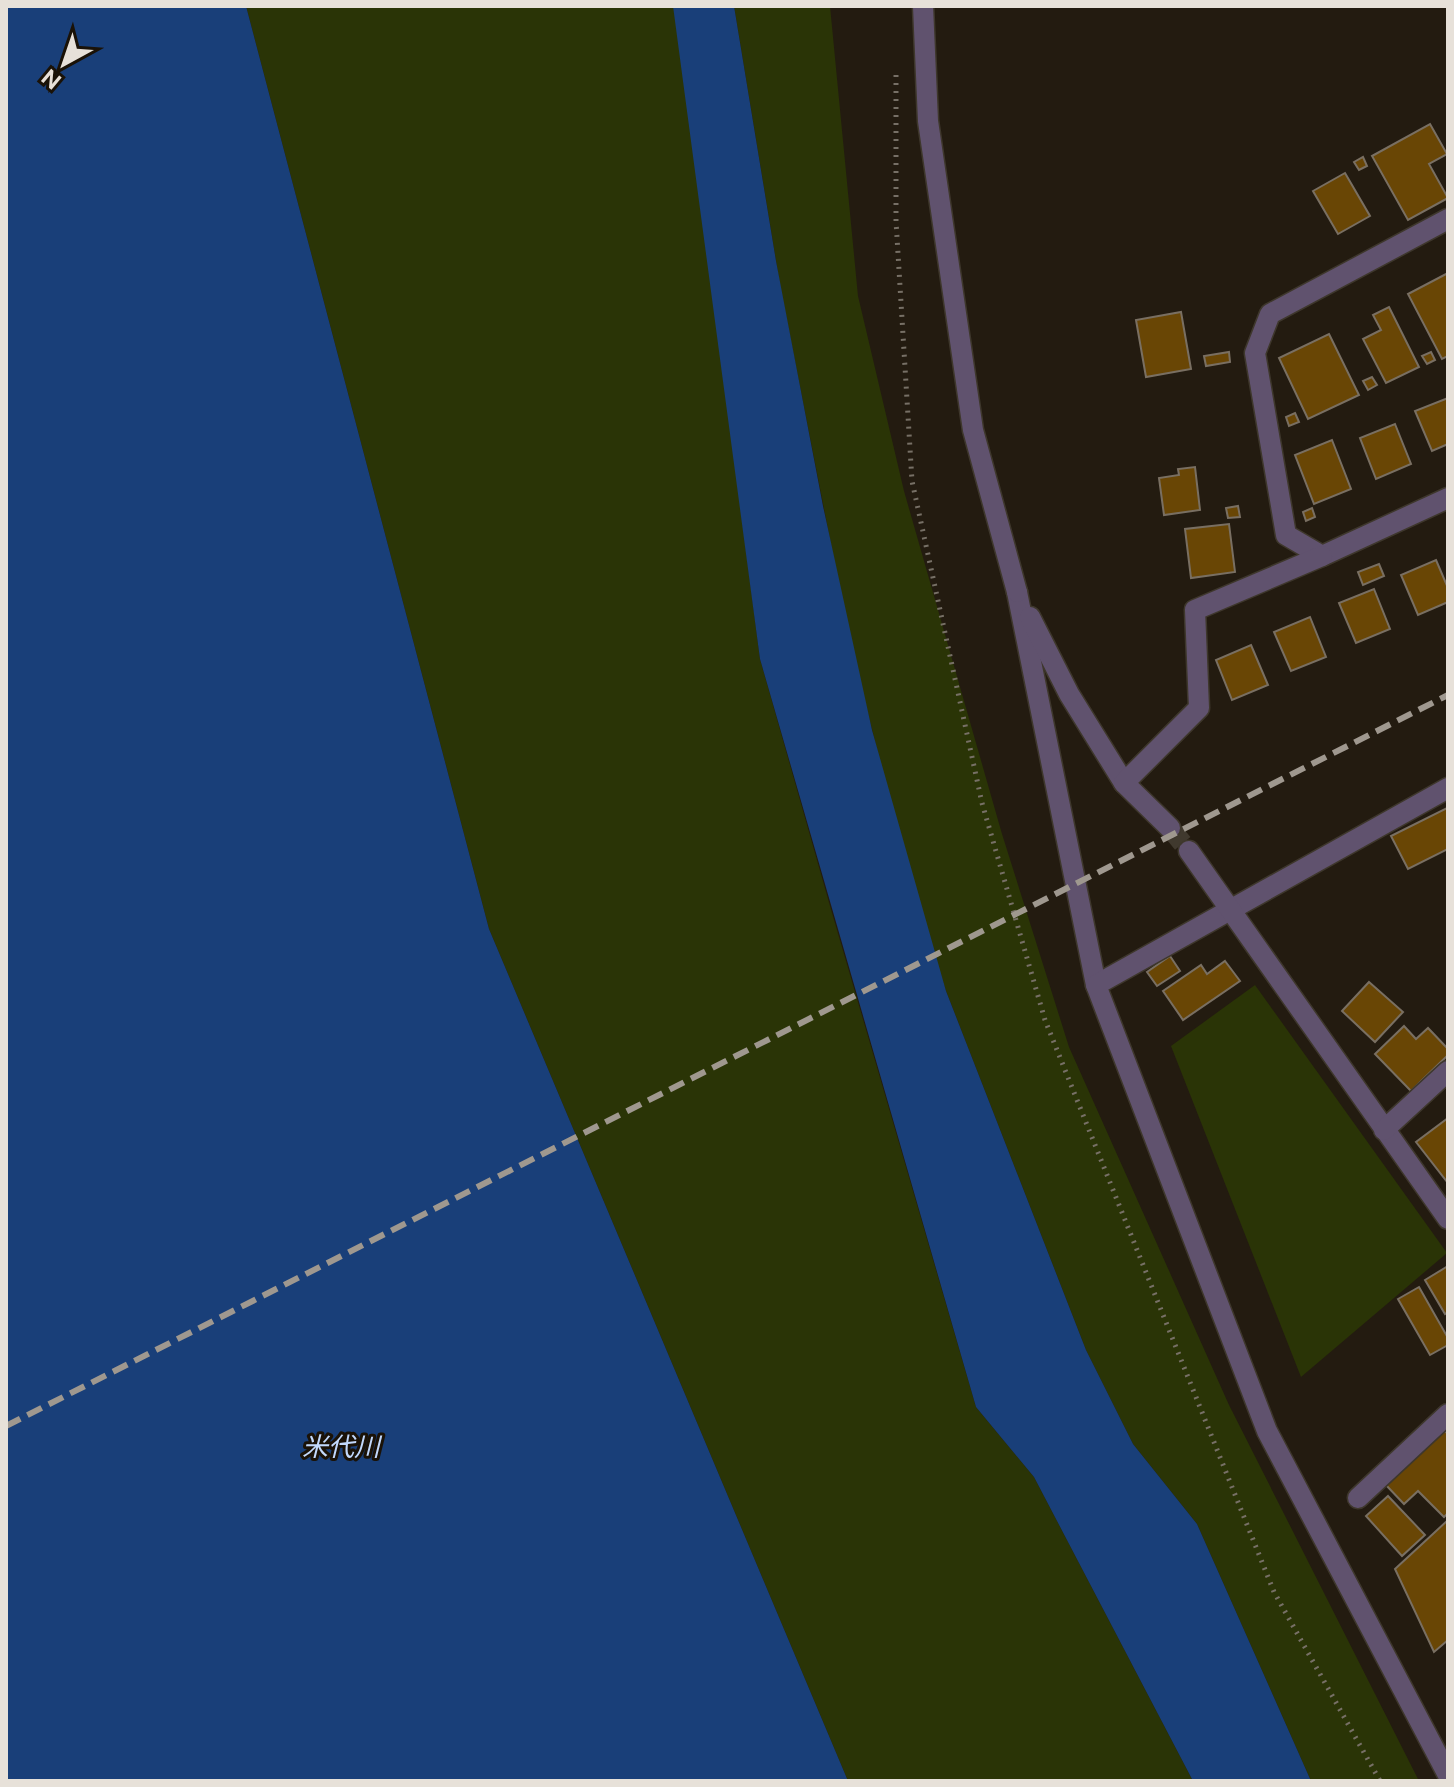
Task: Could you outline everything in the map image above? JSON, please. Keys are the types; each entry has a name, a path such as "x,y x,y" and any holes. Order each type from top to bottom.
{"street":[{"path":"923,6 928,121 973,430 1017,592 1096,985 1267,1431 1448,1775"},
{"path":"1322,556 1286,535 1255,353 1270,314 1448,219"},
{"path":"1124,783 1199,708 1195,610 1448,498"},
{"path":"1017,592 1069,694 1124,783 1170,828"},
{"path":"1096,985 1448,788"},
{"path":"1189,851 1448,1219"},
{"path":"1384,1130 1448,1071"},
{"path":"1358,1498 1448,1414"}],"green space":[{"path":"246,6 676,6 760,659 830,906 976,1407 1034,1477 1193,1781 848,1781 489,929"},
{"path":"734,6 830,6 858,296 904,491 1002,834 1069,1047 1229,1405 1419,1781 1311,1781 1197,1524 1133,1444 1086,1350 946,991 910,880 851,646 780,285"},
{"path":"1255,985 1447,1253 1301,1377 1171,1046"}],"water":[{"name":"米代川","path":"6,6 246,6 489,929 848,1781 6,1781"},
{"path":"673,6 734,6 776,261 823,506 872,730 946,991 1086,1350 1133,1444 1197,1524 1311,1781 1193,1781 1034,1477 976,1407 760,659"}],"building":[{"path":"1430,124 1447,154 1429,164 1448,198 1408,220 1372,156"},
{"path":"1363,157 1367,166 1359,170 1354,162"},
{"path":"1345,173 1370,216 1338,234 1313,191"},
{"path":"1448,273 1448,356 1442,359 1408,294"},
{"path":"1389,307 1419,367 1386,383 1363,339 1381,330 1373,315"},
{"path":"1181,312 1191,369 1146,377 1136,320"},
{"path":"1329,334 1359,395 1308,419 1279,358"},
{"path":"1229,352 1230,362 1206,366 1204,356"},
{"path":"1431,352 1435,360 1427,364 1422,356"},
{"path":"1372,377 1377,385 1368,390 1363,381"},
{"path":"1448,398 1448,444 1432,451 1415,411"},
{"path":"1295,413 1299,422 1289,426 1286,417"},
{"path":"1395,424 1411,464 1376,479 1360,438"},
{"path":"1332,440 1351,489 1314,504 1295,455"},
{"path":"1195,467 1200,510 1164,515 1159,478 1179,475 1178,469"},
{"path":"1238,506 1240,517 1228,518 1226,508"},
{"path":"1312,508 1315,517 1306,521 1303,512"},
{"path":"1229,524 1235,572 1191,578 1185,529"},
{"path":"1436,560 1448,588 1448,602 1418,615 1401,575"},
{"path":"1379,564 1384,576 1363,585 1358,572"},
{"path":"1374,589 1390,629 1356,643 1339,603"},
{"path":"1310,617 1326,657 1291,671 1274,632"},
{"path":"1251,645 1268,685 1232,700 1216,660"},
{"path":"1447,808 1448,849 1408,869 1391,836"},
{"path":"1170,956 1180,971 1157,986 1147,972"},
{"path":"1225,961 1240,981 1183,1020 1163,991 1201,965 1207,974"},
{"path":"1369,982 1403,1012 1375,1042 1342,1011"},
{"path":"1404,1026 1416,1039 1428,1028 1448,1049 1448,1055 1411,1091 1375,1054"},
{"path":"1448,1118 1448,1183 1416,1142"},
{"path":"1448,1266 1448,1312 1445,1314 1425,1280"},
{"path":"1419,1287 1448,1338 1448,1345 1430,1355 1398,1299"},
{"path":"1441,1427 1448,1434 1448,1513 1444,1517 1418,1491 1404,1504 1384,1483"},
{"path":"1388,1496 1425,1535 1402,1556 1366,1516"},
{"path":"1448,1520 1448,1640 1434,1652 1395,1569"}],"tunnel":[{"path":"1170,828 1189,851"}],"railway":[{"path":"6,1426 1448,695"}]}
